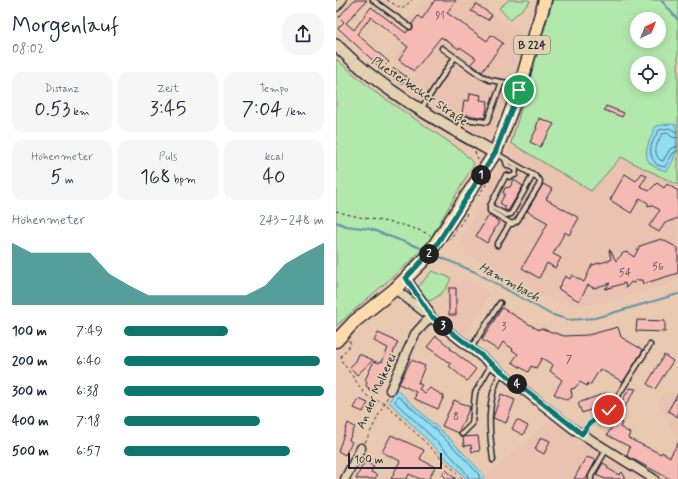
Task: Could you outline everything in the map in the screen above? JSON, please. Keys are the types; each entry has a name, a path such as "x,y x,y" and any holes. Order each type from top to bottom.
{"main road":[{"name":"B 224","path":"342,340 355,321 395,289 426,258 500,156 545,0"},
{"name":"Pliesterbecker Straße","path":"336,45 369,74 420,109 500,156"}],"street":[{"path":"336,7 342,0"},
{"path":"406,278 431,316"},
{"path":"395,289 582,434 649,478"},
{"name":"An der Molkerei","path":"390,390 415,334 431,316"},
{"path":"345,479 361,448"}],"lane":[{"path":"373,0 410,27"},
{"path":"442,48 480,75 490,80 521,85"},
{"path":"420,109 455,57"},
{"path":"457,132 464,119 487,122 502,82"},
{"path":"500,156 533,175 540,181 518,221 512,224 490,211 490,206 506,175 510,177 515,174 516,170 507,164 500,156"},
{"path":"490,206 506,215 511,214 533,175"},
{"path":"497,246 510,223"},
{"path":"470,348 500,303"},
{"path":"582,434 589,424 612,406 650,345"},
{"path":"462,434 472,424 475,392 491,364"},
{"path":"493,460 489,431 491,396 501,372"},
{"path":"591,479 591,476 606,450"}],"path":[{"path":"387,0 402,10 412,0"},
{"path":"336,211 425,233 437,244"},
{"path":"342,340 351,344 341,356 343,364 368,397 385,403 463,479"},
{"name":"An der Molkerei","path":"361,448 371,432 380,408 385,403 390,390"}],"shaded area":[{"path":"427,0 473,0 523,35 509,88 493,129 487,135 473,132 405,90 415,74 394,59 410,35 403,30 409,23 406,20"},
{"path":"511,143 591,191 621,157 678,185 678,279 667,285 607,303 572,306 554,302 457,249"},
{"path":"452,280 467,280 487,292 489,295 466,336 448,321 448,287"},
{"path":"663,393 678,394 678,479 483,479 557,414 658,477 677,439 658,404"}],"green space":[{"path":"509,0 529,0 530,2 510,20 499,8"},
{"path":"553,0 678,0 678,185 621,157 591,191 511,143"},
{"path":"336,59 375,92 461,150 474,164 430,239 414,258 336,326"},
{"path":"432,271 451,278 443,292 429,301 418,287"}],"water":[{"path":"669,124 676,125 676,144 675,155 667,171 651,164 646,154 649,141 656,126"},
{"path":"396,389 451,440 485,476 482,479 467,479 389,402"}],"building":[{"path":"354,0 367,0 346,23 354,30 371,7 406,33 408,30 413,29 412,24 418,16 422,19 435,0 456,0 447,13 487,41 491,35 503,43 482,72 471,64 476,58 460,47 459,49 441,37 414,71 399,60 408,47 371,17 357,34 389,62 382,69 338,28 344,22 339,17"},
{"path":"476,4 492,15 488,20 471,11"},
{"path":"394,68 407,77 402,84 389,75"},
{"path":"470,93 481,95 480,100 488,101 485,118 462,114 464,100 469,101"},
{"path":"606,106 624,113 622,117 604,110"},
{"path":"539,118 554,124 540,147 530,142 537,128"},
{"path":"642,173 647,176 640,186 649,191 657,183 664,188 667,184 678,191 678,218 665,223 659,232 649,226 660,210 651,205 648,206 648,203 640,198 631,213 610,200 625,174 636,181"},
{"path":"514,180 523,186 508,211 504,209 506,207 500,203 505,194 503,193 505,188 510,187"},
{"path":"543,184 552,189 546,199 579,218 569,235 565,232 553,254 561,258 555,268 547,263 539,278 522,268 548,223 527,211"},
{"path":"489,215 499,222 487,243 476,236"},
{"path":"661,239 678,248 678,273 643,284 642,280 637,280 634,283 631,282 626,288 625,283 605,289 610,283 594,288 588,285 579,301 558,289 565,276 570,279 572,275 584,282 592,265 611,260 609,250 616,261 623,253 627,252 634,257 640,246"},
{"path":"449,288 456,288 456,315 449,315"},
{"path":"502,308 539,330 540,328 564,336 588,335 618,327 621,337 643,350 623,382 600,369 590,385 588,383 587,386 580,382 575,388 571,389 572,397 567,400 554,394 562,380 550,371 553,365 542,358 536,368 531,366 528,372 512,362 518,354 503,342 498,350 482,340"},
{"path":"637,320 665,321 665,332 636,331"},
{"path":"378,333 398,342 375,393 368,389 369,388 366,386 367,381 365,380 374,361 379,363 380,361 382,362 388,348 374,341"},
{"path":"436,336 476,369 467,381 449,366 451,364 427,347"},
{"path":"359,354 373,360 357,375 350,367 356,361"},
{"path":"664,355 673,361 655,389 647,384"},
{"path":"412,360 425,366 418,383 422,385 419,389 425,393 430,388 444,396 438,409 415,399 416,392 399,384"},
{"path":"630,388 636,389 616,420 622,423 620,427 630,433 628,438 661,454 662,452 670,457 678,443 678,479 670,479 627,456 630,447 607,435 615,422 611,418"},
{"path":"606,393 609,403 582,413 578,403"},
{"path":"678,393 678,417 668,411"},
{"path":"501,394 515,400 506,423 493,418"},
{"path":"359,399 368,403 363,412 354,408"},
{"path":"454,400 470,407 458,433 442,426"},
{"path":"517,420 528,426 523,435 512,429"},
{"path":"348,423 355,427 349,440 352,442 345,455 338,451"},
{"path":"391,435 424,450 420,459 435,467 429,479 420,479 409,474 407,479 391,479 400,461 382,452"},
{"path":"478,436 480,451 472,452 471,445 464,446 463,437"},
{"path":"541,437 550,441 544,454 535,449"},
{"path":"586,457 596,460 586,479 574,479"},
{"path":"364,462 374,466 371,472 377,475 375,479 356,479"},
{"path":"603,463 608,466 607,468 619,475 622,472 626,479 605,479 596,475"},
{"path":"446,470 456,479 447,479 442,474"}],"waterway":[{"path":"661,0 678,20"},
{"name":"Hammbach","path":"336,222 346,226 370,229 426,250"},
{"name":"Hammbach","path":"433,254 475,272 550,314 569,320 595,318 678,294"}],"route":[{"path":"519,90 495,153 435,247 406,278 431,316 572,428 582,434 589,424 609,410"}]}
